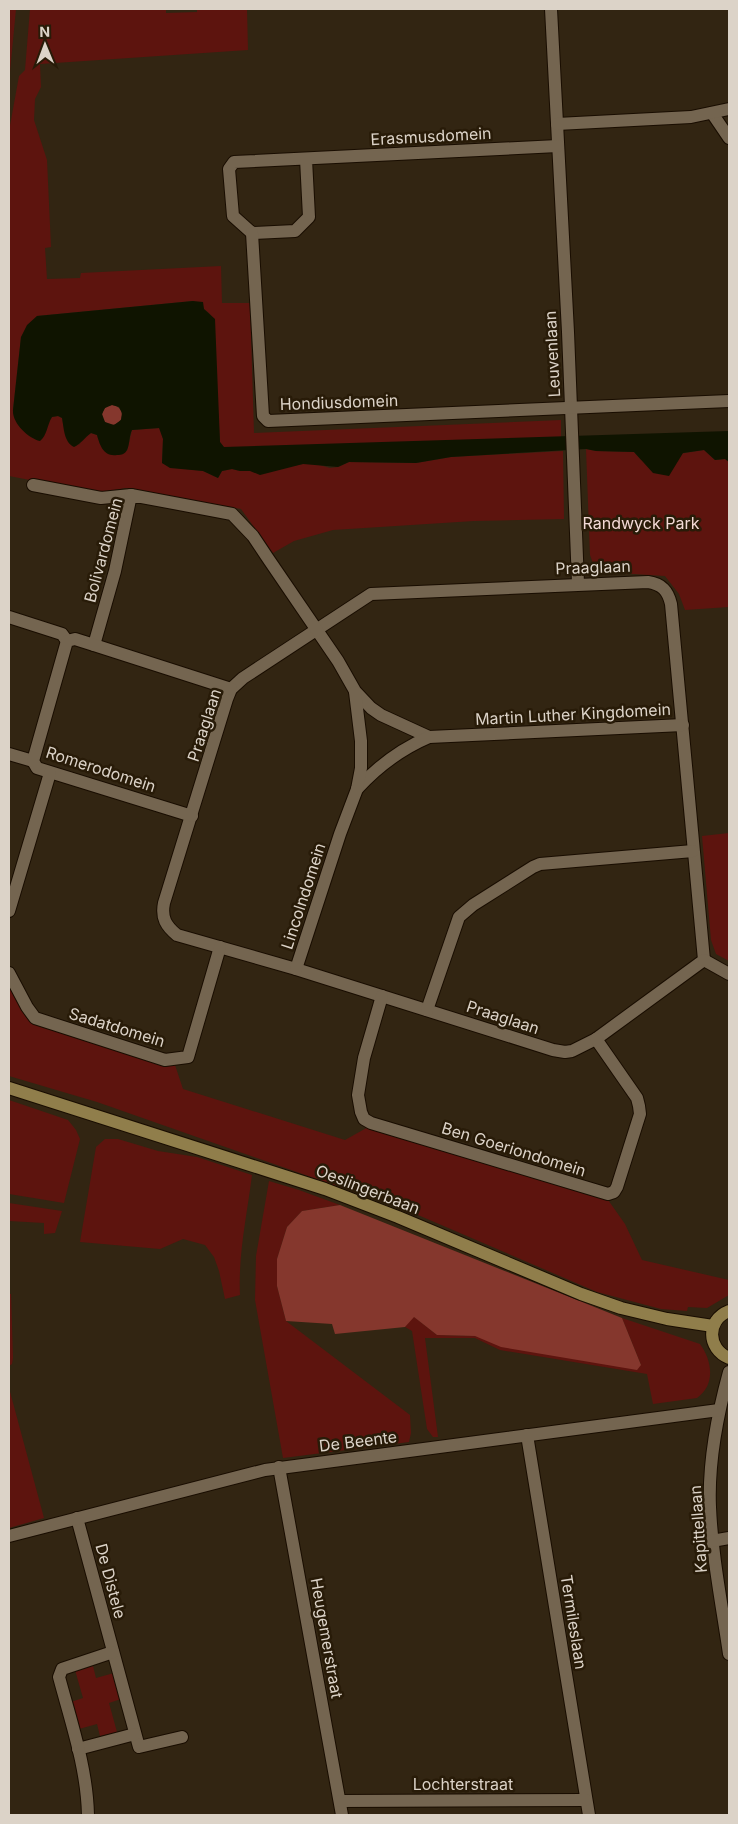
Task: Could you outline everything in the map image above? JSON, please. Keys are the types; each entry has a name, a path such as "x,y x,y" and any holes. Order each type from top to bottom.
{"main road":[{"name":"Oeslingerbaan","path":"9,1088 271,1171 361,1202 581,1294 621,1308 667,1319 713,1326"},
{"path":"729,1311 719,1317 713,1326 712,1336 714,1345 719,1353 729,1358"}],"street":[{"name":"Leuvenlaan","path":"551,9 578,584"},
{"path":"557,124 691,117 729,109"},
{"path":"712,113 729,138"},
{"name":"Erasmusdomein","path":"252,233 233,216 229,169 234,162 558,146"},
{"path":"252,233 295,231 309,217 306,158"},
{"name":"Hondiusdomein","path":"252,233 263,416 268,421 729,401"},
{"path":"33,485 101,498 131,495"},
{"name":"Bolivardomein","path":"94,645 115,571 131,495 232,514 253,536 338,661 355,692"},
{"name":"Praaglaan","path":"648,582 658,584 664,588 672,604 704,960 596,1039 572,1051 559,1051 296,969 177,935 169,928 164,920 164,903 231,689 243,678 371,594 578,584 648,582"},
{"path":"9,617 62,634 67,642 75,639 231,689"},
{"name":"Romerodomein","path":"67,642 33,761 37,768 192,816"},
{"path":"355,692 381,715 429,737"},
{"path":"355,692 361,742 361,768 357,789"},
{"name":"Martin Luther Kingdomein","path":"429,737 683,725"},
{"path":"357,789 381,765 408,747 429,737"},
{"path":"9,754 33,761"},
{"path":"9,911 13,884 50,773"},
{"name":"Lincolndomein","path":"296,969 340,834 357,789"},
{"path":"427,1010 459,917 473,905 533,867 546,864 693,851"},
{"name":"Sadatdomein","path":"9,973 35,1018 165,1060 188,1057 220,947"},
{"path":"704,960 729,974"},
{"name":"Ben Goeriondomein","path":"382,996 364,1058 358,1095 358,1104 364,1119 371,1124 608,1194 614,1192 618,1187 640,1114 636,1098 596,1039"},
{"name":"Kapittellaan","path":"729,1372 719,1410 710,1472 712,1541 729,1654"},
{"name":"De Beente","path":"9,1536 279,1467 719,1410"},
{"name":"Termileslaan","path":"528,1435 589,1815"},
{"name":"Heugemerstraat","path":"279,1467 342,1815"},
{"name":"De Distele","path":"77,1518 135,1734"},
{"path":"712,1541 729,1538"},
{"path":"88,1815 88,1795 59,1677 62,1669 113,1652"},
{"path":"78,1749 135,1734 139,1747 182,1737"},
{"name":"Lochterstraat","path":"340,1801 586,1800"}],"green space":[{"path":"9,9 16,9 9,82"},
{"path":"30,9 166,9 166,13 197,12 197,9 247,9 248,50 40,64 41,87 35,99 34,120 47,160 51,247 45,248 47,279 80,278 81,273 221,266 222,303 250,303 254,433 561,420 561,437 251,447 292,466 316,464 330,468 349,462 416,463 451,457 563,451 564,519 474,521 333,530 294,541 273,553 241,509 125,488 98,493 9,476 9,131 19,76 25,70","holes":["193,301 212,317 220,442 240,471 232,469 222,471 218,478 203,471 170,467 162,463 163,439 160,428 132,430 127,451 100,444 97,435 91,433 83,438 79,445 63,423 62,418 58,416 52,417 48,423 13,410 21,337 37,316"]},
{"name":"Randwyck Park","path":"586,449 634,452 641,460 704,450 715,460 725,459 729,462 729,607 685,610 679,594 665,576 603,572 594,566 590,555"},
{"path":"729,833 729,961 716,954 711,940 702,836"},
{"path":"9,984 31,1022 175,1065 183,1089 345,1140 370,1126 606,1197 625,1224 642,1260 729,1280 729,1295 707,1308 688,1307 687,1311 661,1309 597,1292 411,1212 97,1102 9,1076"},
{"path":"9,1100 68,1120 76,1130 80,1139 64,1203 9,1194"},
{"path":"105,1139 118,1139 158,1151 197,1157 252,1175 242,1250 240,1295 225,1299 214,1257 205,1245 183,1239 160,1249 80,1242 96,1147"},
{"path":"269,1181 340,1205 302,1211 287,1227 277,1259 277,1286 286,1321 410,1415 411,1433 409,1442 283,1458 255,1300 256,1256"},
{"path":"9,1203 62,1211 55,1233 44,1234 44,1223 9,1221"},
{"path":"9,1294 11,1294 13,1358 12,1364 9,1366"},
{"path":"413,1316 437,1335 475,1336 641,1365 622,1318 700,1344 707,1357 710,1372 709,1379 703,1393 697,1398 653,1404 647,1374 500,1350 475,1338 425,1338 438,1437 433,1437 427,1429 412,1331 405,1327"},
{"path":"9,1388 44,1518 9,1528"},
{"path":"93,1666 96,1678 114,1673 121,1699 109,1703 117,1732 100,1736 97,1724 79,1729 71,1702 83,1698 75,1670"}],"shaded area":[{"path":"193,301 203,302 204,309 215,319 220,442 224,447 729,431 729,462 725,459 715,460 704,450 683,453 669,476 653,473 634,452 586,449 451,457 416,463 349,462 338,467 303,464 260,475 250,471 232,469 222,471 218,478 203,471 170,468 162,463 163,439 159,428 132,430 126,451 122,454 113,455 101,447 97,435 91,433 76,446 71,445 65,435 62,418 58,416 52,417 40,441 31,437 22,429 13,415 21,337 27,325 37,316","holes":["112,405 119,407 122,413 121,420 114,425 105,422 102,414 105,408"]},
{"path":"112,405 119,408 122,415 119,422 112,425 105,422 102,415 105,408"},
{"path":"340,1205 622,1318 641,1365 637,1370 501,1347 475,1336 437,1335 414,1317 405,1327 335,1334 332,1324 286,1321 277,1286 277,1259 287,1227 302,1211"}]}
